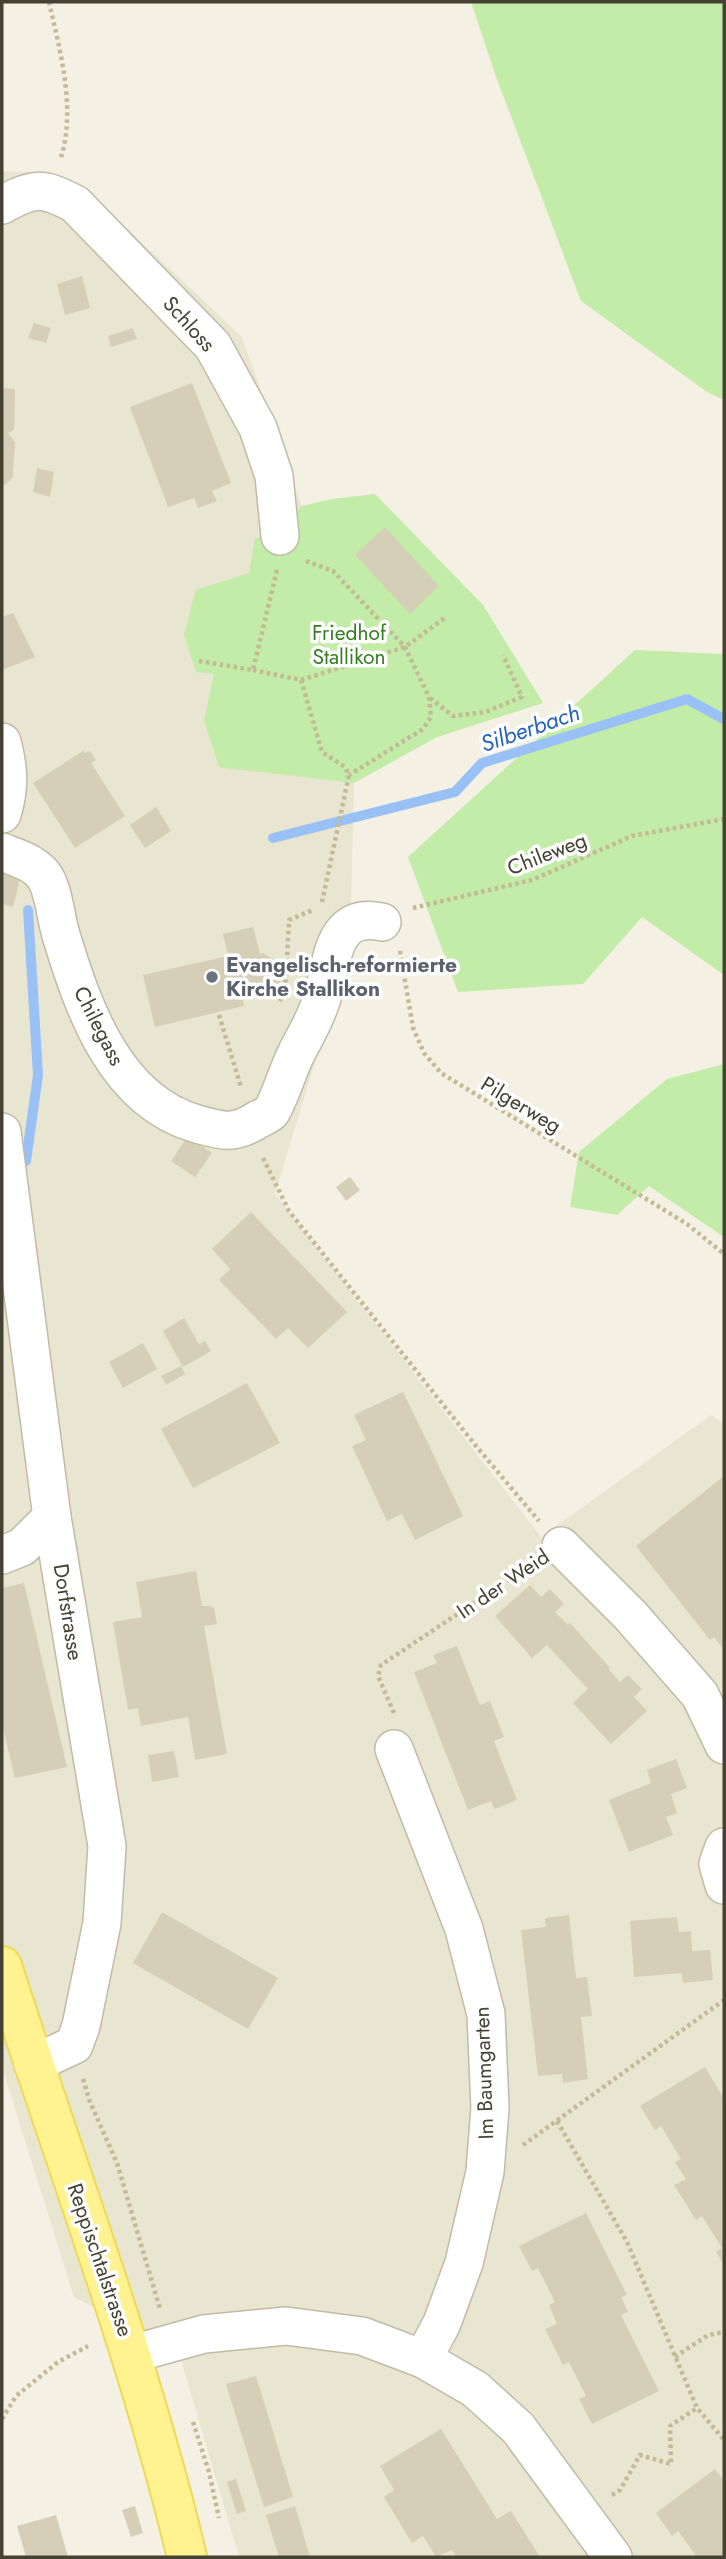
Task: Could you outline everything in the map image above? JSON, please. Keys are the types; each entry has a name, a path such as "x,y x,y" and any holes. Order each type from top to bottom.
{"main road":[{"name":"Reppischtalstrasse","path":"2,1966 128,2343 187,2557"}],"street":[{"path":"2,205 26,192 49,191"},
{"name":"Schloss","path":"49,191 75,204 213,346 258,428 274,476 284,553"},
{"path":"2,743 8,764 7,796 2,814"},
{"name":"Chilegass","path":"2,852 29,862 46,878 76,981 103,1043 119,1070 152,1101 190,1122 227,1132 248,1127"},
{"path":"248,1127 271,1112 289,1067 318,1012 334,947 340,935 355,923 370,919 382,922"},
{"name":"Dorfstrasse","path":"2,1132 52,1517 107,1846 102,1923 74,2045 33,2064"},
{"path":"2,1555 22,1547 52,1517"},
{"name":"In der Weid","path":"561,1546 630,1615 700,1695 724,1745"},
{"name":"Im Baumgarten","path":"394,1749 464,1929 486,2014 490,2108 485,2172 464,2263 442,2323 423,2359"},
{"path":"724,1847 718,1864 724,1885"},
{"path":"128,2343 286,2326 362,2336 423,2359 475,2389 518,2428 613,2557"}],"path":[{"path":"49,191 64,148 66,94 62,58 50,2"},
{"path":"253,670 284,553 333,571 405,647 429,698 431,717 423,729 349,775 323,893"},
{"path":"198,661 301,680 405,647 446,617"},
{"path":"429,698 453,716 485,712 522,697 503,654"},
{"path":"301,680 322,752 345,767 349,775"},
{"name":"Chileweg","path":"382,922 403,910 532,880 632,836 724,819"},
{"path":"284,1004 278,995 286,979 289,920 318,908 322,902"},
{"name":"Pilgerweg","path":"382,922 391,932 400,950 414,1028 424,1053 441,1073 687,1224 724,1254"},
{"path":"219,1015 245,1103 248,1127 289,1211 484,1456 561,1546"},
{"path":"240,1084 248,1080"},
{"name":"In der Weid","path":"394,1749 407,1744 378,1676 381,1665 561,1546"},
{"path":"485,2172 724,2000"},
{"path":"557,2121 627,2242 697,2408 724,2440"},
{"path":"675,2357 708,2335 724,2332"},
{"path":"2,2419 16,2396 58,2362 94,2343 128,2343"},
{"path":"610,2496 621,2490 640,2455 671,2464 670,2426 697,2408"}],"shaded area":[{"path":"2,171 32,172 83,187 242,337 302,506 375,494 483,605 543,703 437,737 354,783 350,947 275,1194 541,1537 711,1415 724,1424 724,2557 239,2557 179,2353 74,2297 2,2067"}],"green space":[{"path":"471,2 724,2 724,400 707,392 581,301 495,74"},
{"name":"Friedhof Stallikon","path":"375,494 483,605 543,703 437,737 354,783 219,767 204,721 214,674 196,672 184,635 196,590 249,573 255,538 273,535 302,506"},
{"path":"635,650 724,654 724,975 642,917 583,984 458,992 408,857"},
{"path":"724,1064 724,1237 649,1186 617,1215 570,1207 579,1152 667,1079"}],"building":[{"path":"82,276 90,308 65,315 57,284"},
{"path":"34,323 51,328 46,343 28,338"},
{"path":"133,328 137,339 111,347 108,336"},
{"path":"192,383 231,483 212,491 217,501 198,508 194,498 168,507 130,407"},
{"path":"2,388 15,389 14,430 8,433 15,442 13,477 5,485 2,484"},
{"path":"37,468 54,472 50,497 33,492"},
{"path":"385,527 439,586 410,614 355,555"},
{"path":"13,613 35,657 2,670 2,617"},
{"path":"83,751 90,751 96,760 91,763 125,816 75,848 33,783"},
{"path":"156,807 171,831 145,848 130,825"},
{"path":"2,870 21,875 13,907 2,904"},
{"name":"Evangelisch-reformierte Kirche Stallikon","path":"253,927 260,954 263,953 278,963 282,979 273,993 243,1000 244,1006 155,1027 143,975 228,956 223,934"},
{"path":"188,1136 212,1153 195,1177 171,1161"},
{"path":"350,1177 360,1190 346,1201 336,1187"},
{"path":"251,1212 347,1312 308,1348 288,1328 276,1339 219,1280 230,1269 212,1249"},
{"path":"184,1318 199,1344 205,1341 211,1351 183,1367 163,1331"},
{"path":"143,1343 157,1369 123,1388 109,1362"},
{"path":"181,1366 185,1374 166,1385 161,1376"},
{"path":"247,1383 280,1443 193,1488 161,1429"},
{"path":"403,1392 463,1516 415,1540 402,1514 387,1521 352,1446 366,1440 354,1415"},
{"path":"724,1476 724,1650 714,1637 710,1640 636,1546"},
{"path":"196,1571 202,1606 214,1608 217,1624 204,1626 227,1754 195,1760 188,1717 141,1726 138,1708 128,1710 113,1622 142,1617 136,1582"},
{"path":"24,1583 67,1767 15,1778 2,1723 2,1588"},
{"path":"530,1585 541,1597 550,1589 564,1604 555,1612 568,1625 570,1623 620,1682 628,1675 642,1689 634,1697 647,1711 611,1744 573,1703 588,1689 547,1645 532,1658 495,1616"},
{"path":"457,1646 480,1705 490,1701 504,1737 494,1741 517,1800 494,1809 491,1801 468,1810 414,1672 437,1663 433,1655"},
{"path":"174,1751 179,1777 152,1782 148,1755"},
{"path":"676,1759 687,1788 671,1794 677,1813 666,1817 673,1835 629,1852 609,1800 651,1783 647,1770"},
{"path":"162,1912 278,1978 248,2029 133,1963"},
{"path":"569,1915 576,1978 587,1977 592,2016 581,2017 588,2079 563,2083 562,2074 538,2076 521,1930 546,1927 545,1918"},
{"path":"677,1917 679,1932 691,1931 692,1951 710,1950 713,1980 683,1983 682,1973 634,1977 630,1921"},
{"path":"705,2067 724,2099 724,2265 716,2252 722,2248 702,2216 696,2220 674,2185 686,2179 675,2162 681,2159 661,2126 655,2130 640,2106"},
{"path":"586,2213 627,2295 621,2297 628,2312 621,2315 659,2391 592,2424 579,2399 586,2396 569,2362 563,2365 545,2329 557,2324 549,2305 555,2302 538,2268 532,2271 519,2246"},
{"path":"256,2376 293,2497 264,2507 226,2384"},
{"path":"441,2429 497,2519 511,2511 540,2557 457,2557 452,2550 436,2557 423,2536 412,2543 384,2497 394,2490 380,2466"},
{"path":"715,2469 724,2481 724,2557 697,2557 678,2531 672,2536 656,2513"},
{"path":"236,2479 246,2511 237,2514 227,2482"},
{"path":"135,2506 143,2533 131,2537 122,2510"},
{"path":"295,2506 310,2557 279,2557 266,2515"},
{"path":"56,2515 68,2557 26,2557 17,2526"}],"waterway":[{"name":"Silberbach","path":"273,838 455,792 482,763 687,699 724,719"},
{"name":"Silberbach","path":"26,1161 38,1075 28,910"}],"place":[{"name":"Evangelisch-reformierte Kirche Stallikon","path":"212,977"}]}
